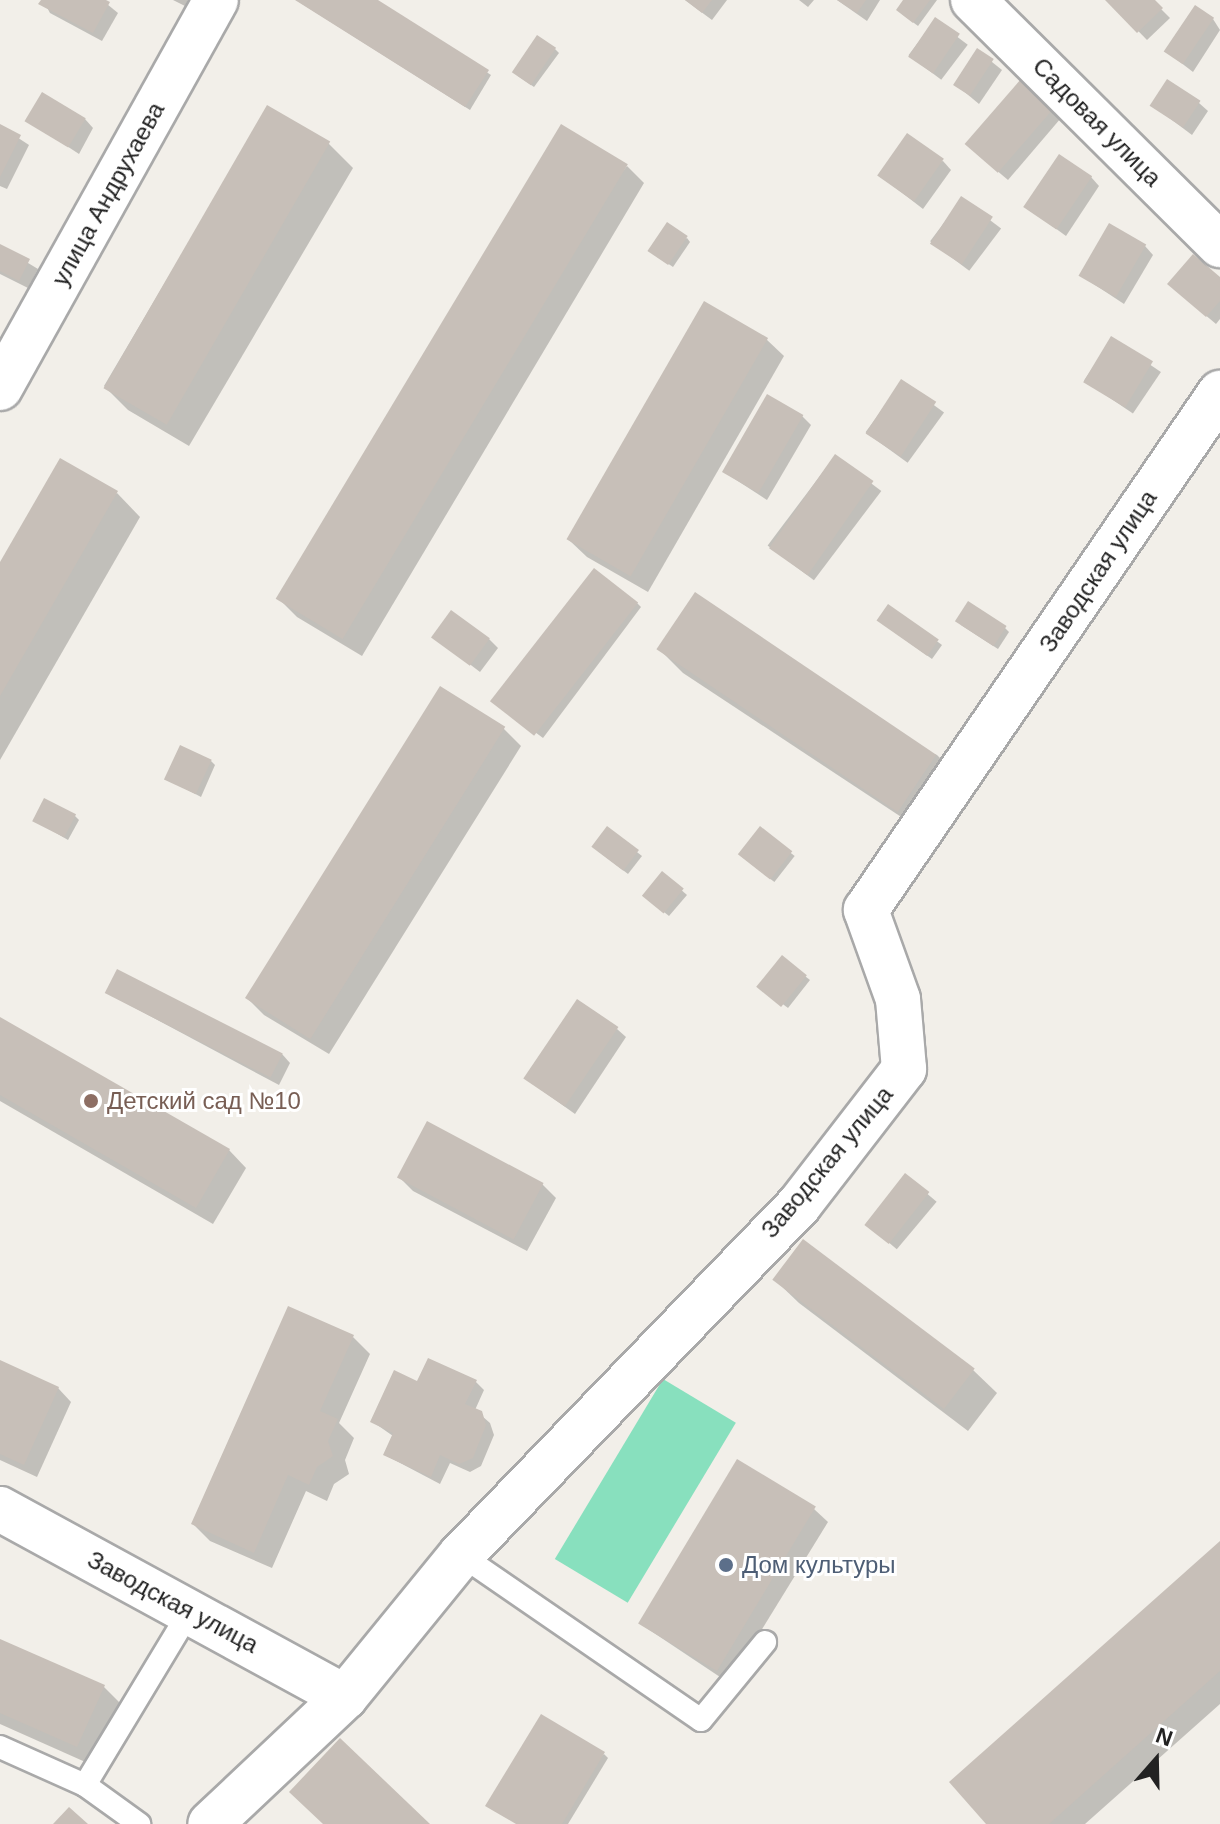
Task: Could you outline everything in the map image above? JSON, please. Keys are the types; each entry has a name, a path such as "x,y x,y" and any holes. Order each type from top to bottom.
{"street":[{"name":"улица Андрухаева","path":"0,388 216,0"},
{"name":"Садовая улица","path":"973,0 1220,245"},
{"name":"Заводская улица","path":"210,1824 345,1697 461,1555 799,1205 904,1069 898,999 866,910 1220,393"},
{"name":"Заводская улица","path":"0,1509 345,1697"}],"lane":[{"path":"461,1555 701,1720 765,1642"},
{"path":"85,1785 190,1611"},
{"path":"0,1747 85,1785 139,1824"}],"green space":[{"path":"663,1379 736,1423 628,1603 555,1559"}],"building":[{"path":"41,0 110,2 93,33 38,4"},
{"path":"295,0 378,0 489,70 465,107"},
{"path":"685,0 712,0 702,13"},
{"path":"837,0 866,0 857,13"},
{"path":"903,0 930,0 913,23 896,10"},
{"path":"1105,0 1155,0 1163,8 1137,33"},
{"path":"1195,5 1214,18 1183,64 1164,51"},
{"path":"935,17 960,34 933,74 908,57"},
{"path":"537,35 556,48 531,85 512,72"},
{"path":"977,48 994,59 970,96 953,85"},
{"path":"1021,79 1054,108 998,173 965,144"},
{"path":"1167,79 1201,101 1183,128 1150,106"},
{"path":"42,92 86,118 68,147 24,121"},
{"path":"267,105 330,141 167,425 104,388"},
{"path":"0,124 21,135 0,177"},
{"path":"561,124 628,164 343,639 276,599"},
{"path":"907,133 944,159 914,201 877,176"},
{"path":"1059,154 1092,176 1056,229 1023,207"},
{"path":"961,196 993,217 962,265 930,244"},
{"path":"667,222 688,236 668,265 647,251"},
{"path":"1109,223 1146,244 1116,297 1078,276"},
{"path":"0,244 30,259 19,281 0,271"},
{"path":"1193,254 1220,277 1220,301 1206,317 1167,284"},
{"path":"704,301 768,338 631,576 566,539"},
{"path":"1111,336 1153,361 1125,408 1083,382"},
{"path":"901,379 936,402 901,456 866,434"},
{"path":"767,394 803,415 758,493 722,472"},
{"path":"835,454 874,481 808,575 769,548"},
{"path":"60,458 118,491 0,696 0,562"},
{"path":"594,568 638,602 534,736 490,701"},
{"path":"695,592 936,755 898,812 656,649"},
{"path":"968,601 1007,626 994,646 955,621"},
{"path":"888,604 939,640 927,656 877,620"},
{"path":"451,610 490,638 470,666 431,638"},
{"path":"440,686 505,727 310,1039 245,998"},
{"path":"180,745 212,760 196,794 164,779"},
{"path":"44,798 76,814 64,838 32,821"},
{"path":"607,826 639,850 623,871 591,847"},
{"path":"760,826 792,851 770,880 738,854"},
{"path":"662,871 684,889 664,913 642,896"},
{"path":"782,955 807,975 781,1007 756,987"},
{"path":"117,969 283,1053 270,1077 105,993"},
{"path":"577,999 618,1027 565,1107 523,1079"},
{"path":"0,1017 230,1149 196,1208 0,1095"},
{"path":"427,1121 544,1183 514,1239 397,1178"},
{"path":"905,1173 929,1192 889,1244 864,1225"},
{"path":"803,1239 975,1368 944,1409 772,1280"},
{"path":"288,1306 354,1335 320,1411 338,1419 328,1441 333,1456 317,1467 309,1485 288,1475 254,1553 191,1524"},
{"path":"428,1358 477,1380 465,1404 482,1411 486,1425 473,1458 459,1464 440,1455 431,1477 383,1455 393,1433 370,1422 394,1370 417,1381"},
{"path":"0,1360 59,1387 24,1465 0,1454"},
{"name":"Дом культуры","path":"737,1459 816,1506 717,1671 638,1624"},
{"path":"1220,1541 1220,1671 1049,1824 986,1824 949,1782"},
{"path":"0,1639 105,1685 77,1747 0,1713"},
{"path":"541,1714 605,1752 562,1824 516,1824 485,1806"},
{"path":"340,1738 430,1824 323,1824 289,1792"},
{"path":"69,1807 88,1824 53,1824"}],"place":[{"name":"Детский сад №10","path":"91,1101"},
{"name":"Дом культуры","path":"726,1565"}]}
